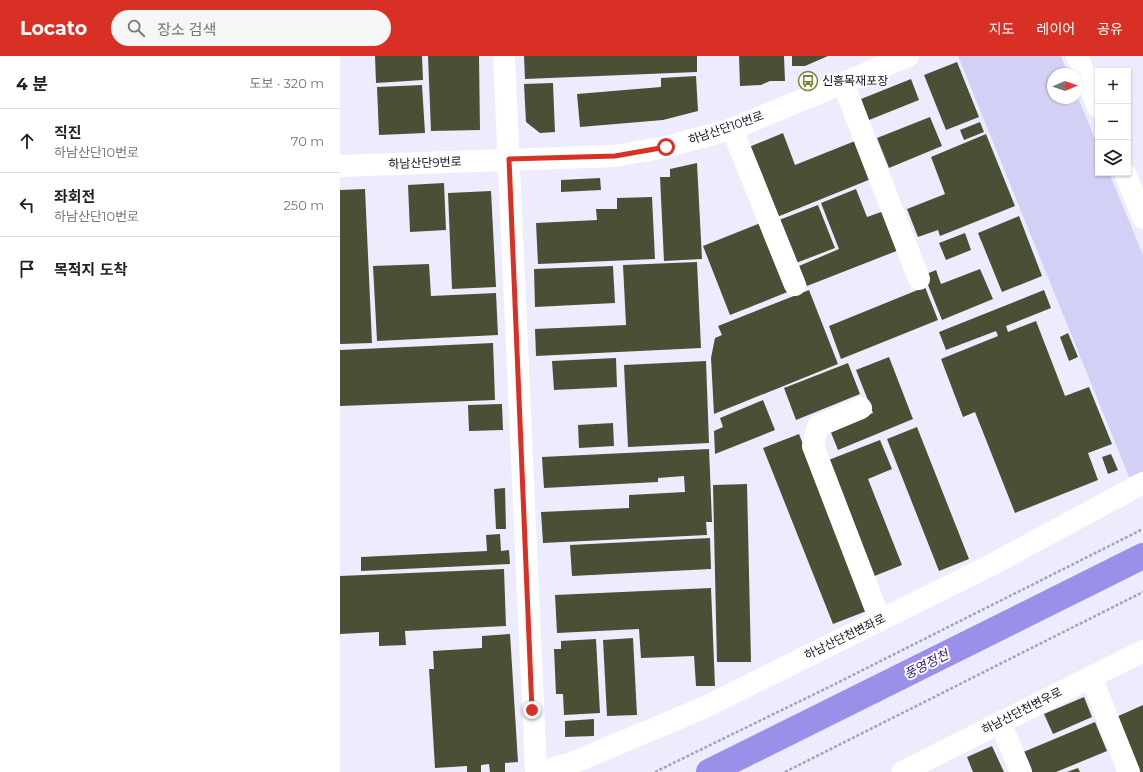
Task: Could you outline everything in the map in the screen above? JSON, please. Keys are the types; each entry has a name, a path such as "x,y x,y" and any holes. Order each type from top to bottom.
{"street":[{"path":"504,56 537,772"},
{"name":"하남산단10번로","path":"509,159 615,156 666,147 732,128 908,56"},
{"path":"1077,56 1097,104"},
{"path":"843,83 919,279"},
{"path":"732,128 795,284"},
{"name":"하남산단9번로","path":"340,166 509,159"},
{"path":"1126,176 1143,218"},
{"path":"861,408 818,426 813,446 880,620"},
{"name":"하남산단천변좌로","path":"537,772 570,764 703,708 993,564 1143,483"},
{"name":"하남산단천변우로","path":"902,772 1143,651"},
{"path":"1090,677 1129,772"},
{"path":"1000,722 1021,772"}],"path":[{"path":"655,772 1143,529"},
{"path":"785,772 1143,592"}],"shaded area":[{"path":"958,56 1061,56 1066,68 1047,68 1047,104 1081,104 1095,139 1095,176 1110,176 1143,255 1143,473 1130,479"}],"building":[{"path":"375,56 422,56 423,80 376,83"},
{"path":"428,56 479,56 480,130 431,131"},
{"path":"524,56 697,56 697,72 525,79"},
{"path":"739,56 784,56 785,81 770,81 761,85 740,86"},
{"path":"792,56 828,56 805,66 792,66"},
{"path":"957,62 979,117 946,130 924,75"},
{"path":"696,76 698,111 663,120 580,127 577,94 661,87 661,78"},
{"path":"911,79 919,100 869,120 861,99"},
{"path":"553,83 555,132 540,133 526,122 524,84"},
{"path":"422,85 425,133 379,135 377,87"},
{"path":"930,117 942,146 889,168 877,138"},
{"path":"980,122 984,132 964,140 960,130"},
{"path":"783,133 795,165 855,141 871,179 777,217 749,147"},
{"path":"986,134 1015,206 940,236 938,230 918,237 907,209 945,194 931,157"},
{"path":"697,163 702,259 664,261 660,177 670,177 670,169"},
{"path":"600,178 601,190 561,192 561,180"},
{"path":"444,183 446,230 410,232 408,185"},
{"path":"365,189 372,343 340,344 340,190"},
{"path":"856,189 867,217 884,211 899,250 807,286 799,266 839,249 821,203"},
{"path":"491,191 496,287 452,289 448,193"},
{"path":"652,197 655,259 538,264 536,223 597,220 596,209 617,209 617,198"},
{"path":"818,205 835,248 796,263 779,220"},
{"path":"1019,216 1042,276 1002,292 978,233"},
{"path":"763,222 790,291 730,315 703,246"},
{"path":"965,233 971,250 946,260 939,243"},
{"path":"697,262 701,348 536,356 535,329 626,325 623,265"},
{"path":"429,264 431,296 496,293 498,335 377,341 373,266"},
{"path":"613,266 615,303 535,307 534,269"},
{"path":"980,269 993,299 942,320 924,275 936,270 941,284"},
{"path":"925,287 938,320 841,359 829,326"},
{"path":"809,290 838,364 714,414 711,358 715,338 722,335 718,326"},
{"path":"1044,290 1051,308 1006,326 1008,332 1036,321 1065,396 1089,387 1112,444 1088,453 1098,480 1015,513 975,412 963,417 941,359 998,336 996,331 946,350 939,332"},
{"path":"1068,333 1078,357 1069,361 1060,337"},
{"path":"493,343 495,400 340,406 340,350"},
{"path":"889,357 913,419 838,450 830,430 873,413 856,370"},
{"path":"616,358 617,387 554,390 552,361"},
{"path":"706,361 709,443 628,447 624,365"},
{"path":"848,363 860,394 796,420 784,388"},
{"path":"763,400 775,430 715,454 714,431 723,427 720,418"},
{"path":"502,404 503,430 469,431 468,405"},
{"path":"613,423 614,446 579,448 578,425"},
{"path":"917,427 969,559 939,571 887,439"},
{"path":"799,434 869,610 833,624 763,448"},
{"path":"880,440 892,469 868,479 902,565 872,577 826,461"},
{"path":"709,449 712,522 706,522 707,535 543,543 541,512 629,508 629,495 685,492 684,476 658,478 658,482 544,488 542,457"},
{"path":"1111,454 1118,470 1108,474 1102,457"},
{"path":"747,484 751,662 717,662 713,485"},
{"path":"505,488 506,529 496,529 494,489"},
{"path":"500,534 501,551 509,550 510,564 361,571 361,557 487,551 486,535"},
{"path":"710,538 711,569 572,576 570,545"},
{"path":"504,569 506,626 405,631 406,645 379,646 379,632 340,634 340,576"},
{"path":"711,588 715,686 696,686 694,656 641,658 639,629 557,633 555,595"},
{"path":"510,634 518,762 505,763 505,772 490,772 489,764 481,765 481,772 467,772 467,766 435,768 429,669 434,669 433,651 482,648 482,636"},
{"path":"633,638 637,715 607,716 603,640"},
{"path":"596,639 600,713 564,715 563,694 556,694 554,649 561,649 561,641"},
{"path":"1084,697 1092,717 1053,734 1044,714"},
{"path":"1143,705 1143,772 1139,772 1116,717"},
{"path":"594,719 594,736 565,737 565,721"},
{"path":"1095,722 1107,751 1056,772 1029,772 1021,753"},
{"path":"992,746 1004,772 973,772 967,757"},
{"path":"1078,768 1080,772 1067,772"}],"waterway":[{"name":"풍영정천","path":"709,772 1143,556"}],"place":[{"name":"신흥목재포장","path":"808,81"}],"route":[{"path":"532,710 509,159 615,156 666,147"}]}
